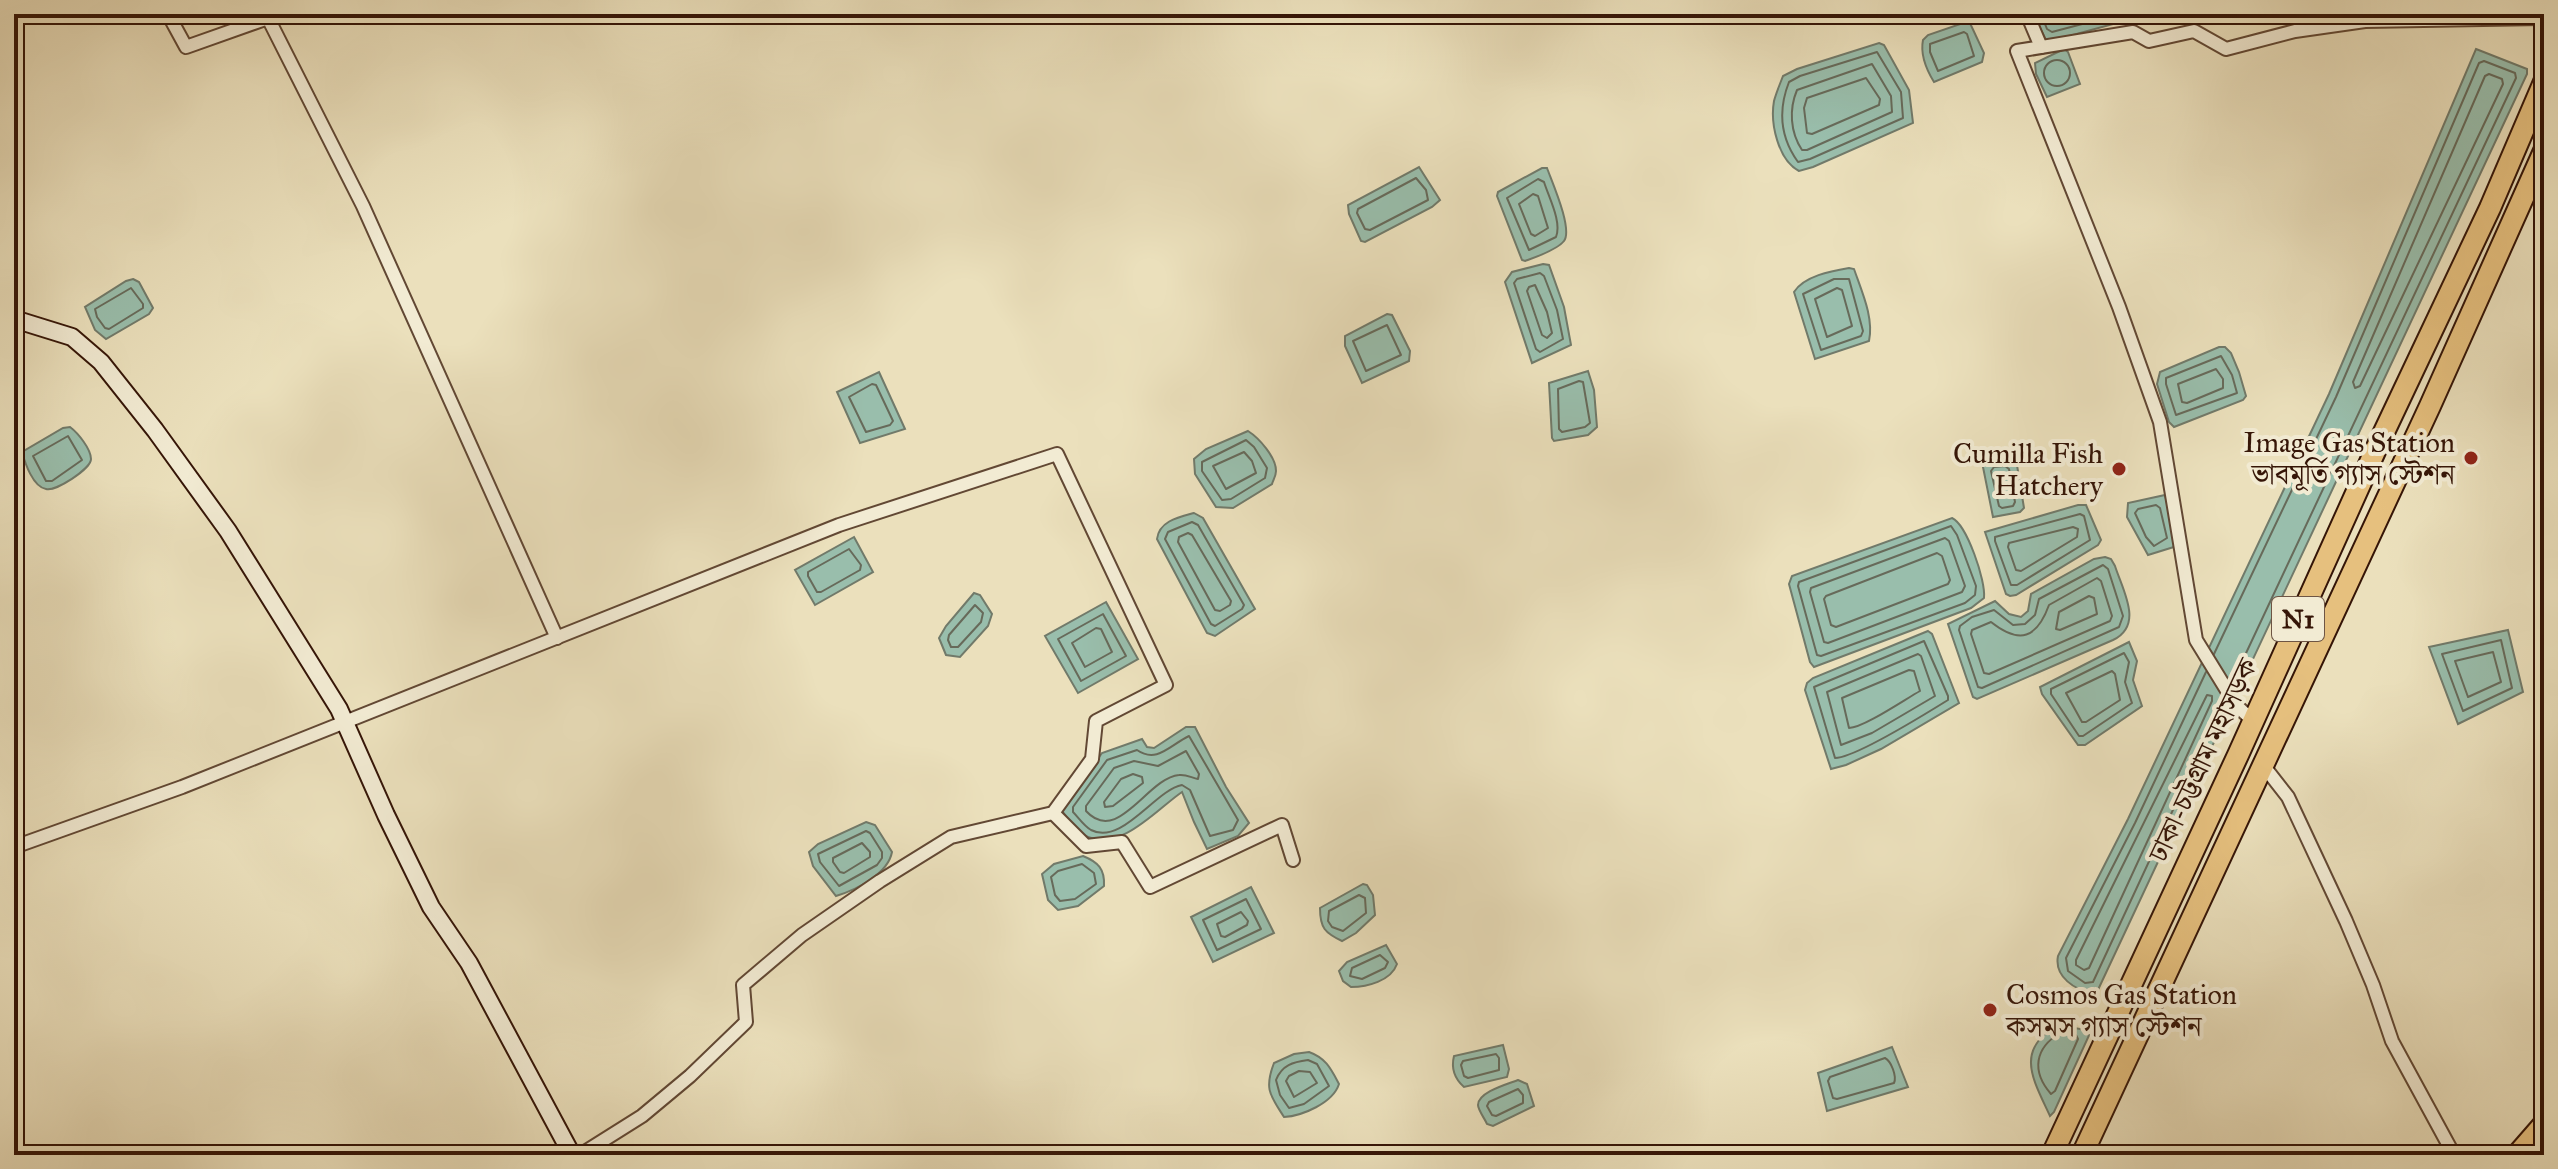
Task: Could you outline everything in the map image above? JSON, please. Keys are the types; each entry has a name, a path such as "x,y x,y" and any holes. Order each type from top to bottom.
{"highway":[{"name":"ঢাকা-চট্টগ্রাম মহাসড়ক","path":"2052,1155 2490,208 2544,82"},
{"name":"ঢাকা-চট্টগ্রাম মহাসড়ক","path":"2082,1155 2430,406 2544,151"},
{"path":"2517,1155 2544,1124"}],"main road":[{"path":"14,319 72,337 101,362 228,531 293,633 344,722 431,907 469,963 572,1155"}],"street":[{"path":"168,14 186,47 268,18 363,206 557,638"},
{"path":"2027,14 2041,47"},
{"path":"2253,721 2236,705 2196,640 2160,422 2119,307 2017,51 2133,32 2149,41 2194,31 2226,49 2295,31 2365,21 2544,18"},
{"path":"14,847 182,787 839,525 1057,454 1166,685 1096,721 1092,759 1053,813 951,837 802,935 743,985 746,1022 690,1076 642,1116 580,1155"},
{"path":"2263,765 2288,797 2352,934 2392,1041 2454,1155"},
{"path":"1053,813 1086,846 1122,842 1150,887 1282,825 1293,860"}],"water":[{"path":"2033,14 2135,14 2135,18 2046,40"},
{"path":"1969,21 1984,53 1982,62 1934,82 1924,62 1923,40 1928,35"},
{"path":"1879,43 1884,45 1909,90 1913,123 1799,171 1781,150 1773,120 1774,101 1783,76"},
{"path":"2064,49 2080,84 2047,97 2036,74 2035,63"},
{"path":"2476,49 2527,69 2527,74 2097,992 2094,994 2080,989 2067,981 2059,970 2058,956 2128,819 2329,394"},
{"path":"1419,167 1440,200 1365,242 1361,241 1348,205"},
{"path":"1547,168 1557,194 1566,235 1556,247 1525,261 1497,196 1498,192"},
{"path":"1549,265 1564,307 1571,345 1532,363 1505,282 1512,272"},
{"path":"1854,269 1866,305 1870,323 1869,341 1815,359 1794,292 1811,278"},
{"path":"133,279 139,282 153,308 149,314 106,339 95,330 85,307"},
{"path":"1387,314 1392,315 1410,351 1409,361 1362,383 1345,346 1345,336"},
{"path":"2225,347 2231,353 2246,396 2243,400 2174,427 2169,422 2157,384 2160,372"},
{"path":"1588,371 1594,390 1597,427 1588,435 1554,441 1549,383"},
{"path":"879,372 905,429 860,443 837,392"},
{"path":"70,427 86,446 91,459 79,474 64,483 51,489 41,487 30,474 22,452"},
{"path":"1248,431 1262,443 1273,460 1276,471 1272,484 1233,508 1216,507 1195,474 1194,459 1206,449"},
{"path":"2008,457 2016,459 2024,508 2020,512 1993,517 1982,462"},
{"path":"2165,495 2177,546 2148,555 2127,517 2128,503"},
{"path":"2086,505 2101,540 2098,545 2016,595 2006,594 1985,532"},
{"path":"1194,513 1203,518 1255,609 1215,636 1207,633 1157,539 1166,524"},
{"path":"1952,518 1964,531 1974,554 1984,598 1971,608 1814,667 1789,584 1792,576"},
{"path":"854,537 873,572 815,605 795,570"},
{"path":"2094,559 2111,559 2115,566 2129,607 2128,626 2122,634 1977,699 1973,697 1948,624 1995,601 2009,614 2021,617 2028,611 2031,594"},
{"path":"974,593 980,595 992,614 988,626 960,657 946,655 939,638"},
{"path":"1106,602 1138,659 1078,693 1045,636"},
{"path":"2508,630 2523,692 2458,724 2429,647"},
{"path":"1928,631 1932,634 1959,703 1881,749 1831,769 1805,690 1807,683"},
{"path":"2129,642 2137,661 2133,680 2142,706 2085,745 2078,745 2040,687"},
{"path":"1186,727 1195,727 1249,823 1238,836 1207,849 1182,792 1138,826 1114,838 1101,840 1084,835 1061,810 1102,753 1142,739 1147,747 1154,748"},
{"path":"866,822 875,825 892,852 889,860 870,880 836,896 813,866 809,852 818,844"},
{"path":"1083,856 1100,867 1104,886 1078,906 1058,910 1048,900 1042,874 1054,864"},
{"path":"1363,884 1373,895 1375,915 1342,941 1325,929 1320,908"},
{"path":"1251,887 1274,933 1213,962 1191,917"},
{"path":"1386,945 1397,964 1390,975 1378,982 1357,987 1343,981 1339,971 1347,962"},
{"path":"2058,1025 2091,1031 2050,1116 2031,1066 2036,1045"},
{"path":"1503,1045 1509,1069 1507,1077 1464,1087 1461,1084 1453,1069 1454,1056"},
{"path":"1892,1047 1908,1087 1827,1111 1818,1073"},
{"path":"1309,1052 1324,1061 1339,1084 1324,1103 1284,1117 1270,1092 1269,1079 1274,1063 1294,1054"},
{"path":"1518,1080 1527,1084 1534,1106 1493,1126 1487,1124 1478,1107 1479,1100 1494,1089"}],"place":[{"name":"Image Gas Station ভাবমূর্তি গ্যাস স্টেশন","path":"2471,458"},
{"name":"Cumilla Fish Hatchery","path":"2119,469"},
{"name":"Cosmos Gas Station কসমস গ্যাস স্টেশন","path":"1990,1010"}]}
